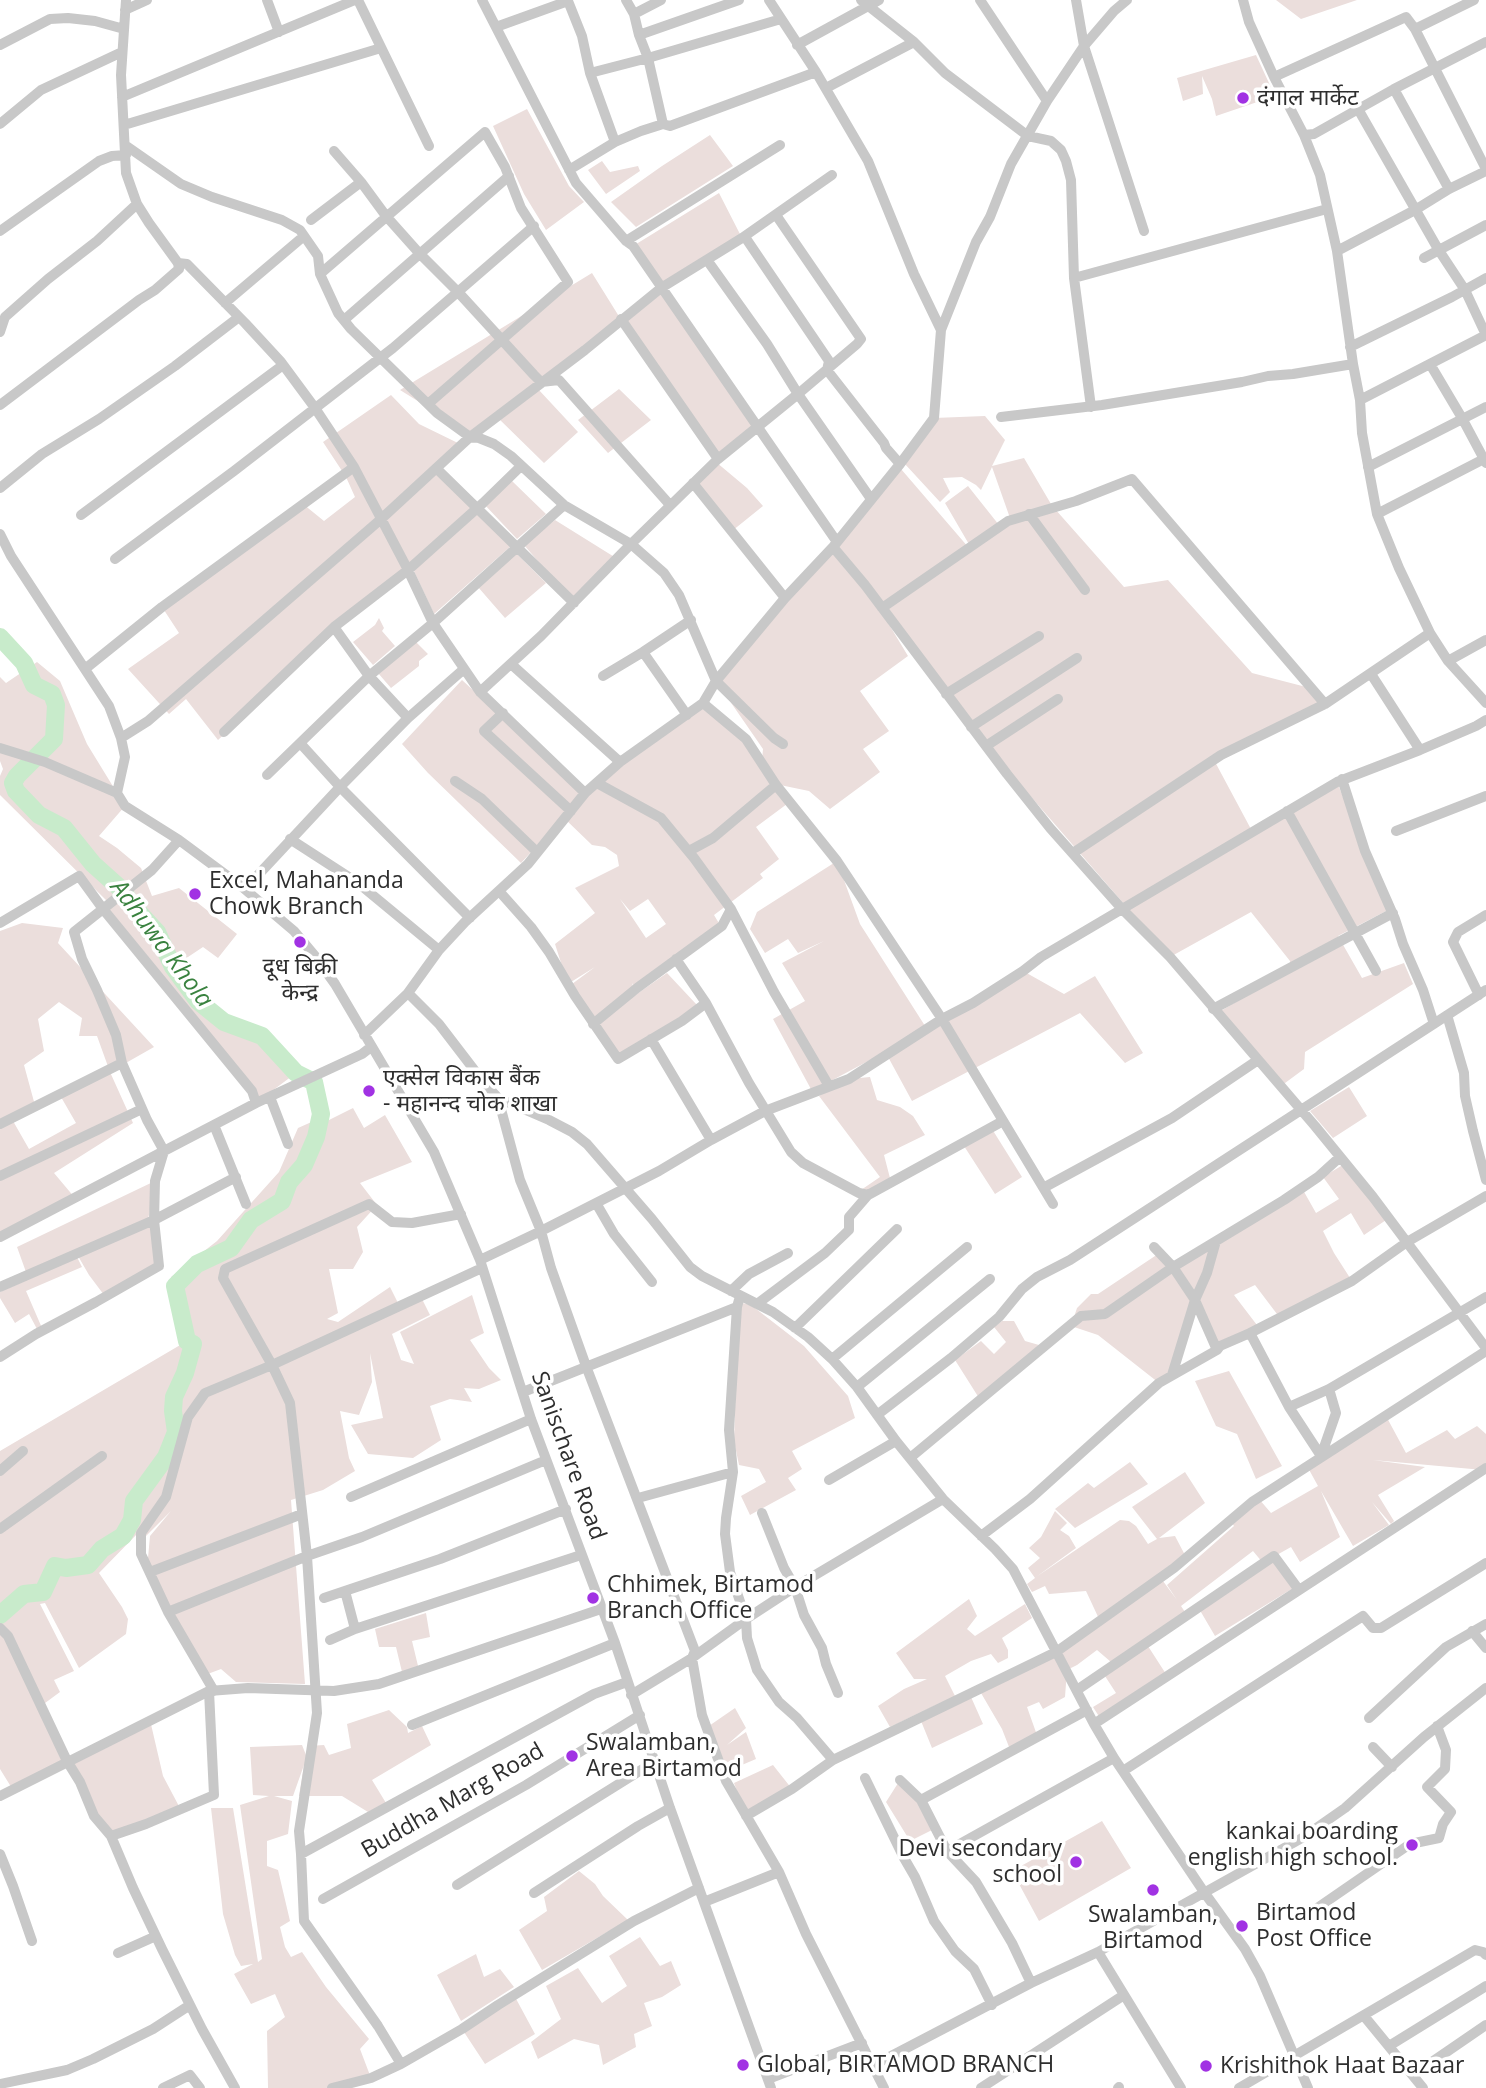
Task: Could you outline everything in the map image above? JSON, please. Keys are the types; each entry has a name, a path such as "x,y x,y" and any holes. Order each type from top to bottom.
{"street":[{"path":"0,405 179,269 178,262 137,204 126,173 122,52 126,5 147,0"},
{"path":"267,0 279,32"},
{"path":"122,97 356,0 429,146"},
{"path":"482,0 576,183 633,246 758,425 835,544 946,694 1032,807 1122,909 1170,957 1340,1157 1486,1349 1252,1502 1174,1568 1056,1652 833,1760 792,1789 746,1816"},
{"path":"496,27 568,0 615,142"},
{"path":"626,0 634,13 648,58 663,124"},
{"path":"634,13 661,0"},
{"path":"639,35 739,0"},
{"path":"769,0 848,123 868,160 914,274 941,330"},
{"path":"797,45 865,3 879,0"},
{"path":"980,0 1047,101"},
{"path":"1076,0 1084,46 1144,231"},
{"path":"364,1035 408,993 439,950 537,852 585,793 620,762 703,703 716,681 785,598 835,544 934,418 941,330 1011,164 1047,101 1084,46 1127,0"},
{"path":"1243,0 1249,22 1304,135 1320,175 1337,251 1360,400 1362,433 1377,514 1430,633 1448,661 1486,703"},
{"path":"1415,29 1474,0"},
{"path":"865,3 914,42 945,73 1028,136 1051,141 1061,150 1071,180 1074,278 1091,407"},
{"path":"1274,77 1404,17 1408,18 1486,170 1337,251"},
{"path":"0,46 50,19 95,21 124,29"},
{"path":"590,73 781,19"},
{"path":"826,88 914,42"},
{"path":"1304,135 1314,134 1486,42"},
{"path":"124,124 381,48"},
{"path":"0,124 41,90 122,52"},
{"path":"569,170 615,142 663,124 670,126 816,72"},
{"path":"1394,89 1449,189"},
{"path":"1358,109 1438,249 1465,290 1486,335 1360,400"},
{"path":"320,274 485,132 509,176 521,208 568,282 428,404"},
{"path":"626,241 780,145"},
{"path":"0,231 99,162 125,150"},
{"path":"125,150 181,184 282,220 300,230 318,256 320,274 338,313 428,404 470,437 494,444 564,505 631,544 664,573 679,595 716,681 783,744"},
{"path":"334,151 419,253 541,382"},
{"path":"121,738 148,721 380,520 470,437 661,288 745,237 832,175"},
{"path":"344,320 509,176"},
{"path":"311,219 361,182"},
{"path":"0,332 5,317 137,204"},
{"path":"1074,278 1327,209"},
{"path":"480,692 574,603 718,459 861,339 776,215"},
{"path":"1424,258 1486,225"},
{"path":"115,559 381,358 534,226"},
{"path":"225,303 304,236"},
{"path":"745,237 829,360 827,370 900,464"},
{"path":"707,260 872,499"},
{"path":"178,262 187,264 239,317 283,365 315,408 354,467 433,623 480,692 585,793"},
{"path":"1350,347 1486,278"},
{"path":"0,488 42,454 99,419 239,317"},
{"path":"621,319 718,459"},
{"path":"1001,417 1091,407 1353,364"},
{"path":"1377,514 1485,461 1430,364"},
{"path":"81,515 283,365"},
{"path":"541,382 559,380 670,505"},
{"path":"1368,467 1486,407"},
{"path":"224,732 334,626 408,570 521,466"},
{"path":"85,669 162,607 354,467"},
{"path":"437,469 574,603"},
{"path":"883,608 1008,521 1076,501 1132,479 1325,704"},
{"path":"693,483 785,598"},
{"path":"267,775 369,676 433,623 564,505"},
{"path":"1029,514 1085,590"},
{"path":"0,534 11,556 108,706 121,738 125,757 117,793 45,762 0,748"},
{"path":"603,676 691,620"},
{"path":"334,626 369,676 408,718"},
{"path":"1073,853 1221,755 1325,704 1430,633"},
{"path":"946,694 1039,636"},
{"path":"1448,661 1486,640"},
{"path":"643,652 687,715"},
{"path":"971,727 1077,657"},
{"path":"511,664 620,762"},
{"path":"245,889 289,839 408,718 464,668"},
{"path":"1371,674 1420,750"},
{"path":"986,746 1058,699"},
{"path":"703,703 746,738 776,785 837,861 942,1019 1053,1204"},
{"path":"503,713 484,731 571,811"},
{"path":"111,1836 215,1795 212,1691 168,1612 141,1553 141,1533 166,1497 188,1417 205,1393 272,1365 481,1264 765,1111 849,1079 942,1019 973,1003 1041,957 1342,779 1420,750 1486,720"},
{"path":"300,743 470,918"},
{"path":"1342,779 1365,851 1392,913 1434,1024"},
{"path":"455,781 482,799 537,852"},
{"path":"597,783 661,818 689,851 731,909 774,992 829,1086"},
{"path":"689,851 713,838 776,785"},
{"name":"Sanischare Road","path":"117,793 125,806 179,840 245,889 294,931 335,984 434,1152 481,1264 531,1419 615,1643 670,1808 769,2084"},
{"path":"1396,831 1486,796"},
{"path":"1287,811 1376,971"},
{"path":"289,839 358,883 439,950"},
{"path":"0,1357 159,1266 154,1220 155,1181 164,1151 142,1110 122,1063 116,1035 82,959 74,932 152,870 179,840"},
{"path":"0,923 79,876 252,1091 256,1103"},
{"path":"499,891 549,952 618,1059 706,1003"},
{"path":"593,1024 636,988 722,926 731,909"},
{"path":"1213,1009 1392,913"},
{"path":"877,1415 999,1317 1013,1298 1030,1282 1046,1271 1070,1261 1482,992 1453,942 1458,932 1486,915"},
{"path":"676,960 706,1003 765,1111 791,1152 803,1163 859,1193 868,1195"},
{"path":"408,993 439,1024 498,1098 549,1120 572,1132 587,1144 690,1267 736,1298 773,1312 832,1359 857,1387 943,1499 1013,1569 1114,1758 1245,1949 1308,2088"},
{"path":"1447,1015 1464,1073 1465,1096 1486,1180"},
{"path":"651,1039 711,1140"},
{"path":"0,1237 256,1103 371,1048"},
{"path":"1045,1187 1172,1118 1258,1060"},
{"path":"0,1124 122,1063"},
{"path":"270,1097 288,1144"},
{"path":"498,1098 520,1180 541,1231 551,1268 695,1651 692,1658 702,1715 726,1781 779,1872 806,1934 884,2088"},
{"path":"0,1176 142,1110"},
{"path":"757,1304 825,1253 849,1230 849,1217 868,1195 1003,1121"},
{"path":"214,1125 246,1204"},
{"path":"910,1458 1081,1316 1105,1314 1173,1267 1284,1200 1318,1177 1340,1157"},
{"path":"0,1287 154,1220 236,1177"},
{"path":"981,1536 1030,1499 1158,1383 1220,1346 1250,1334 1352,1281 1407,1242 1486,1196"},
{"path":"596,1203 614,1234 652,1282"},
{"path":"401,2064 378,2026 304,1921 299,1831 317,1713 307,1556 290,1404 272,1365 223,1278 225,1269 369,1204 392,1222 412,1223 461,1214"},
{"path":"795,1328 897,1228"},
{"path":"1172,1375 1216,1241"},
{"path":"832,1359 967,1247"},
{"path":"1154,1247 1173,1267 1195,1300 1217,1350"},
{"path":"788,1253 749,1274 736,1298 729,1430 733,1472 725,1534 730,1572 746,1619 747,1638 757,1670 779,1702 797,1718 833,1760"},
{"path":"857,1387 990,1279"},
{"path":"1289,1407 1329,1389 1486,1297"},
{"path":"523,1392 736,1298"},
{"path":"1250,1334 1289,1407 1321,1456"},
{"path":"1321,1456 1336,1413 1329,1389"},
{"path":"351,1497 531,1419"},
{"path":"829,1480 896,1441"},
{"path":"0,1471 23,1451"},
{"path":"0,1529 102,1456"},
{"path":"168,1612 307,1556 362,1538 546,1460"},
{"path":"1094,1724 1486,1468"},
{"path":"638,1498 733,1472"},
{"path":"632,1695 692,1658 795,1587 943,1499"},
{"path":"324,1598 440,1559 566,1509"},
{"path":"762,1513 784,1568 795,1587 804,1615 822,1648 838,1693"},
{"path":"150,1572 302,1514"},
{"path":"330,1640 355,1629 581,1555"},
{"path":"1077,1690 1274,1556 1299,1590"},
{"path":"1123,1772 1363,1616 1373,1628 1381,1628 1486,1563"},
{"path":"345,1591 355,1629"},
{"path":"0,1797 67,1761 212,1691 248,1688 334,1691 379,1684 601,1609"},
{"path":"1369,1718 1446,1647 1486,1624"},
{"path":"0,1628 80,1782 94,1816 111,1836 156,1936 235,2088"},
{"path":"1472,1632 1486,1648"},
{"path":"412,1724 615,1643"},
{"path":"302,1854 594,1694 627,1682"},
{"path":"874,2065 1031,1983 1098,1952 1303,1838 1345,1808 1437,1726 1486,1688"},
{"path":"922,1800 1087,1710"},
{"name":"Buddha Marg Road","path":"323,1899 526,1785 640,1715"},
{"path":"1307,1915 1410,1844 1439,1838 1443,1824 1451,1812 1427,1787 1445,1769 1446,1750 1437,1726"},
{"path":"1373,1747 1392,1767"},
{"path":"947,1851 1114,1758"},
{"path":"457,1885 654,1762"},
{"path":"865,1778 934,1921 955,1951 974,1969 992,2005"},
{"path":"900,1780 922,1800 947,1851 976,1882 1012,1943 1031,1983"},
{"path":"534,1893 670,1808"},
{"path":"0,1854 32,1941"},
{"path":"704,1902 779,1872"},
{"path":"332,2088 371,2078 401,2064 634,1921 699,1888"},
{"path":"118,1953 156,1936"},
{"path":"1239,2088 1475,1950 1486,1955"},
{"path":"1098,1952 1181,2088"},
{"path":"1390,2046 1486,1986"},
{"path":"981,2088 1124,1995"},
{"path":"0,2084 67,2070 153,2029 190,2005"},
{"path":"1364,2016 1423,2088"},
{"path":"1413,2076 1486,2025"},
{"path":"769,2084 862,2043"},
{"path":"163,2088 190,2075 200,2088"}],"shaded area":[{"path":"1276,0 1357,0 1301,19"},
{"path":"1256,55 1275,96 1216,116 1202,76 1203,94 1183,101 1177,78"},
{"path":"527,109 569,186 584,202 546,230 524,194 493,126"},
{"path":"710,135 733,166 636,227 611,202 662,166"},
{"path":"602,161 610,172 638,166 640,171 606,194 588,170"},
{"path":"719,193 742,238 662,288 758,425 716,462 747,488 763,506 732,531 693,483 715,461 621,319 538,389 578,432 544,463 497,417 470,437 400,390 592,273 620,318 661,288 633,246"},
{"path":"619,389 651,420 608,453 578,420"},
{"path":"391,395 419,424 462,445 436,468 511,546 434,614 413,569 397,576 218,740 186,699 169,714 128,669 179,633 162,607 303,504 324,521 355,497 346,477 323,442"},
{"path":"985,416 1005,440 992,466 1024,458 1051,504 1010,518 992,467 981,490 962,477 943,478 950,492 940,502 904,463 934,418"},
{"path":"901,469 969,548 999,528 1055,509 1124,587 1168,580 1252,673 1310,688 1325,704 1214,760 1252,831 1337,782 1388,910 1338,936 1362,978 1404,963 1413,984 1305,1052 1304,1069 1281,1086 1219,1012 1290,970 1290,961 1251,912 1170,957 987,746 870,593 908,656 860,691 889,731 863,749 880,772 830,809 809,791 780,785 791,801 756,827 779,859 760,874 763,878 714,915 720,925 634,986 632,983 633,986 594,1020 572,984 595,967 571,982 555,944 595,913 575,888 619,866 617,855 605,847 592,845 565,819 578,801 521,863 428,773 402,744 462,680 585,793 703,703 762,760 763,749 716,681","holes":["620,899 630,911 648,899 666,924 646,938"]},
{"path":"511,480 546,514 517,539 483,503"},
{"path":"968,486 999,525 970,546 945,503"},
{"path":"555,520 616,558 574,603 524,545"},
{"path":"515,552 546,583 505,618 478,587"},
{"path":"379,618 384,628 382,631 395,646 373,665 353,642 375,625"},
{"path":"415,641 428,654 419,661 419,666 391,688 378,673"},
{"path":"37,662 60,681 87,744 125,806 99,836 141,868 152,896 179,888 237,934 218,958 203,947 173,967 198,1001 277,1052 296,1073 256,1103 103,909 109,903 0,795 0,776 3,769 0,761 0,677 6,683"},
{"path":"837,861 860,924 927,1029 1023,971 1064,994 1095,976 1143,1053 1125,1063 1080,1013 912,1101 887,1055 917,1035 812,1091 773,1019 805,1001 782,963 824,941 798,953 788,939 765,953 750,929 757,912"},
{"path":"22,923 63,928 58,943 154,1047 110,1072 133,1123 54,1173 75,1198 0,1237 0,931","holes":["59,1002 82,1018 79,1036 97,1036 110,1072 61,1097 76,1123 29,1149 13,1121 36,1109 24,1065 44,1051 38,1019"]},
{"path":"667,973 697,1005 681,1018 616,1055 595,1023"},
{"path":"870,1077 877,1100 900,1107 913,1116 925,1135 884,1155 891,1182 868,1195 861,1190 880,1177 819,1096 849,1079"},
{"path":"1349,1087 1367,1116 1333,1138 1310,1111"},
{"path":"353,1108 364,1128 385,1115 412,1162 360,1183 377,1205 357,1227 363,1252 353,1269 329,1269 338,1313 327,1319 338,1322 390,1287 398,1303 422,1299 430,1315 392,1334 401,1360 414,1364 400,1332 472,1295 484,1333 470,1340 489,1368 501,1380 479,1389 464,1388 472,1402 450,1399 430,1406 441,1440 413,1458 368,1454 351,1425 383,1418 370,1353 372,1382 359,1415 340,1411 349,1458 355,1471 323,1490 291,1500 305,1684 236,1682 221,1669 205,1675 147,1569 150,1536 171,1511 144,1538 137,1534 99,1573 128,1619 126,1634 79,1668 45,1603 40,1604 74,1671 54,1680 60,1692 41,1706 67,1761 150,1720 163,1776 181,1810 111,1836 67,1762 13,1790 0,1769 0,1451 187,1341 171,1277 217,1241 279,1172 298,1128 325,1116 327,1121"},
{"path":"992,1129 1022,1177 995,1194 964,1146"},
{"path":"1346,1163 1389,1218 1364,1235 1351,1213 1323,1231 1352,1281 1280,1318 1255,1285 1234,1295 1260,1329 1217,1348 1195,1305 1170,1372 1159,1383 1098,1335 1071,1326 1077,1308 1091,1294 1098,1294 1158,1254 1171,1271 1303,1190 1316,1213 1339,1199 1323,1177"},
{"path":"155,1181 148,1220 26,1272 17,1247"},
{"path":"150,1226 159,1266 104,1295 78,1256"},
{"path":"77,1257 82,1267 26,1291 42,1328 37,1329 29,1314 15,1323 0,1298 0,1292"},
{"path":"742,1303 751,1305 804,1346 848,1396 855,1418 792,1451 802,1469 788,1478 796,1490 750,1515 741,1496 766,1482 759,1469 739,1465 734,1441 738,1308"},
{"path":"1002,1321 1014,1321 1025,1341 1039,1345 979,1398 955,1360 981,1341 994,1354 1006,1342 994,1327"},
{"path":"1229,1371 1282,1466 1256,1479 1237,1434 1216,1426 1195,1381"},
{"path":"1386,1416 1406,1453 1447,1430 1455,1439 1477,1426 1486,1434 1486,1468 1483,1470 1373,1460 1425,1467 1378,1495 1394,1521 1391,1524 1372,1502 1389,1525 1353,1546 1321,1491 1340,1537 1300,1562 1291,1547 1275,1556 1295,1587 1215,1636 1198,1607 1263,1563 1253,1551 1181,1606 1187,1615 1146,1643 1166,1674 1100,1718 1093,1707 1116,1693 1103,1673 1111,1662 1097,1650 1067,1670 1065,1697 1043,1709 1039,1702 1027,1707 1038,1738 1011,1752 1002,1729 981,1693 1100,1621 1086,1591 1049,1594 1045,1586 1032,1592 1027,1584 1035,1578 1028,1568 1040,1558 1029,1548 1041,1537 1055,1511 1067,1523 1060,1530 1069,1536 1076,1548 1036,1577 1120,1520 1129,1521 1136,1526 1148,1544 1157,1539 1132,1507 1185,1472 1205,1503 1159,1538 1175,1536 1186,1557 1160,1577 1177,1600 1167,1585 1234,1526 1230,1520 1259,1499 1271,1513 1318,1486 1307,1466"},
{"path":"1130,1462 1148,1484 1075,1528 1055,1509 1088,1483 1094,1488"},
{"path":"969,1599 977,1616 967,1629 975,1636 1025,1604 1032,1618 1002,1638 1008,1650 1008,1658 998,1663 991,1654 971,1661 945,1676 955,1696 890,1727 878,1706 904,1689 927,1679 914,1679 896,1653"},
{"path":"426,1613 430,1637 412,1641 419,1670 402,1672 396,1647 379,1647 375,1629"},
{"path":"971,1697 983,1724 932,1748 921,1721"},
{"path":"735,1708 746,1728 727,1745 746,1732 756,1759 723,1773 706,1728"},
{"path":"389,1710 407,1727 408,1733 422,1726 431,1745 372,1780 386,1803 368,1812 342,1796 299,1796 304,1765 293,1796 274,1796 292,1801 288,1834 267,1841 267,1866 278,1870 290,1921 280,1927 285,1947 291,1957 302,1952 326,1987 369,2039 360,2049 371,2078 336,2088 268,2088 267,2031 285,2017 275,1994 251,2004 234,1974 253,1964 241,1966 223,1914 211,1808 233,1808 258,1962 262,1959 240,1805 269,1796 253,1795 250,1747 302,1745 306,1755 308,1746 324,1745 329,1755 351,1748 347,1724"},
{"path":"773,1765 792,1789 746,1816 734,1783"},
{"path":"900,1780 920,1801 934,1829 910,1841 886,1802"},
{"path":"1102,1821 1131,1868 1039,1921 1012,1871"},
{"path":"579,1871 595,1884 603,1896 628,1920 542,1970 519,1930 547,1911 544,1897"},
{"path":"640,1937 660,1966 671,1961 681,1985 662,1997 644,2003 652,2026 634,2034 636,2047 603,2065 599,2045 574,2039 538,2059 531,2042 561,2019 546,1986 578,1968 602,2003 627,1986 609,1956"},
{"path":"476,1954 484,1977 500,1969 514,1987 461,2021 437,1975"},
{"path":"514,1995 535,2034 485,2064 462,2029"}],"waterway":[{"name":"Adhuwa Khola","path":"0,637 24,663 34,685 52,694 56,705 54,739 17,776 13,783 16,791 39,815 64,828 93,864 122,890 157,932 173,967 198,1001 224,1022 262,1036 296,1073 314,1082 321,1114 316,1137 304,1165 289,1182 282,1201 251,1220 231,1248 197,1264 175,1286 187,1341 193,1344 185,1373 174,1397 176,1432 166,1457 134,1501 132,1520 123,1536 102,1549 88,1565 66,1568 55,1566 43,1592 24,1594 0,1615"}],"place":[{"name":"दंगाल मार्केट","path":"1243,98"},
{"name":"Excel, Mahananda Chowk Branch","path":"195,894"},
{"name":"दूध बिक्री केन्द्र","path":"300,942"},
{"name":"एक्सेल विकास बैंक - महानन्द चोक शाखा","path":"369,1091"},
{"name":"Chhimek, Birtamod Branch Office","path":"593,1598"},
{"name":"Swalamban, Area Birtamod","path":"572,1756"},
{"name":"kankai boarding english high school.","path":"1412,1845"},
{"name":"Devi secondary school","path":"1076,1862"},
{"name":"Swalamban, Birtamod","path":"1153,1890"},
{"name":"Birtamod Post Office","path":"1242,1926"},
{"name":"Global, BIRTAMOD BRANCH","path":"743,2065"},
{"name":"Krishithok Haat Bazaar","path":"1206,2066"}]}
